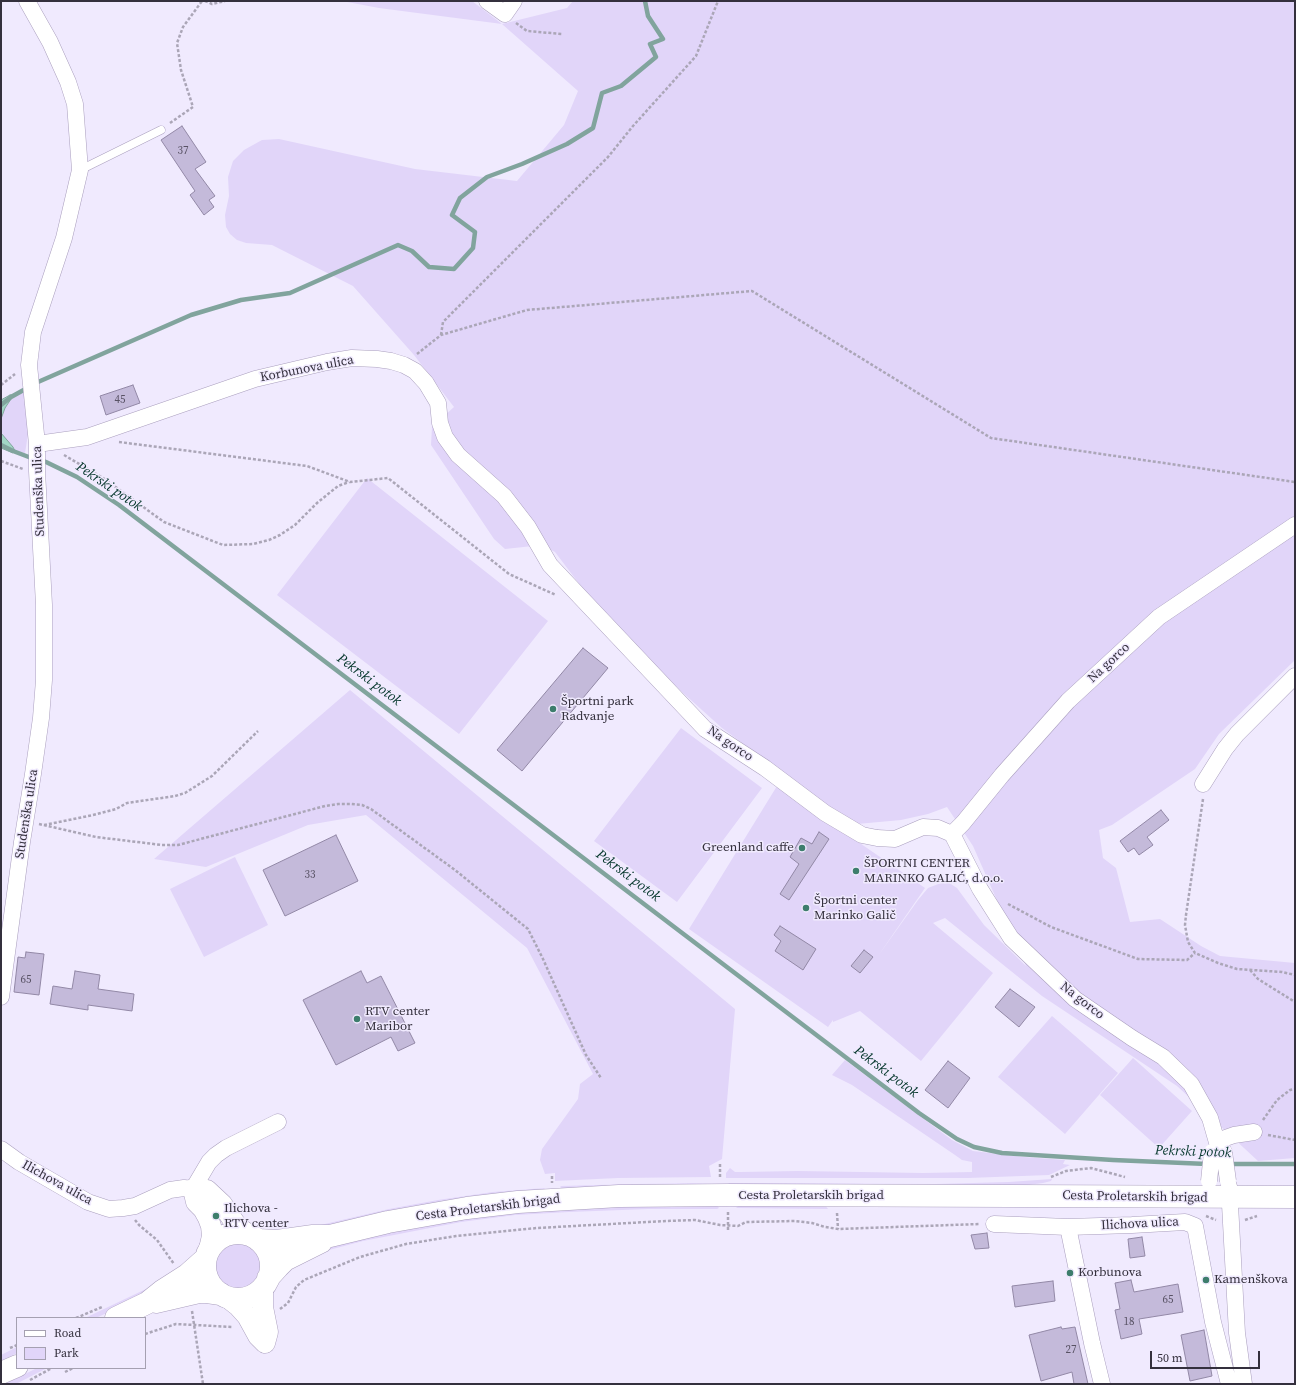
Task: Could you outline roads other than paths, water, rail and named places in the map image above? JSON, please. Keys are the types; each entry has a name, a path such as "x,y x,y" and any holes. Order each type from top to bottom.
{"main road":[{"name":"Cesta Proletarskih brigad","path":"330,1236 388,1222 467,1208 518,1202 619,1196 737,1195 1205,1198 1229,1190 1295,1197"},
{"path":"118,1317 147,1303 162,1291 187,1276 207,1254 217,1240 227,1235 238,1233 277,1241 313,1236 330,1236"},
{"path":"147,1303 167,1300 198,1292 239,1300 248,1298 256,1294 285,1260 314,1246 330,1236"},
{"path":"253,1237 266,1248 270,1258 270,1269 266,1283"},
{"path":"207,1254 205,1270 207,1279 225,1297"},
{"path":"1,1374 23,1373"}],"street":[{"name":"Studenška ulica","path":"1,998 40,725 44,680 44,605 37,471 41,446 29,365 33,332 64,238 80,170 75,104 68,82 50,42 27,1"},
{"path":"487,1 509,7"},
{"name":"Korbunova ulica","path":"41,446 87,436 255,379 327,362 352,358 391,361 404,365 415,371 426,383 438,403 440,423 445,437 458,456 504,496 528,527 550,565"},
{"name":"Na gorco","path":"952,834 1068,701 1159,617 1295,525"},
{"name":"Na gorco","path":"550,565 705,729 765,768 825,813 862,835 878,838 895,839 923,827 938,828 952,834 980,889 1011,938 1075,998 1132,1038 1163,1056 1191,1084 1210,1118 1218,1148"},
{"path":"1203,784 1225,749 1237,734 1295,676"},
{"path":"207,1254 212,1236 211,1226 203,1209 196,1202 193,1189 209,1162 216,1155 226,1148 278,1122"},
{"path":"1205,1198 1218,1148 1234,1135 1254,1132"},
{"path":"1218,1148 1229,1190 1237,1334 1244,1384"},
{"name":"Ilichova ulica","path":"1,1149 19,1162 77,1196 88,1202 104,1207 123,1208 136,1206 170,1190 184,1188 193,1189"},
{"path":"193,1189 206,1190 222,1204 237,1226 253,1237"},
{"name":"Ilichova ulica","path":"994,1224 1068,1227 1185,1222 1195,1226 1213,1322 1229,1384"},
{"path":"1068,1227 1102,1384"},
{"path":"225,1297 238,1306 247,1316 258,1336 266,1343 268,1332 263,1307 266,1283"}],"lane":[{"path":"80,170 161,130"}],"waterway":[{"path":"1,405 11,397 38,382 191,315 241,300 290,293 398,245 412,251 429,267 454,269 473,248 475,232 452,215 460,198 487,177 522,164 567,144 593,128 602,93 621,86 656,57 650,44 663,39 648,16 645,1"},
{"name":"Pekrski potok","path":"1,445 34,459"},
{"name":"Pekrski potok","path":"41,460 77,477 119,505 919,1113 957,1139 974,1147 1002,1153 1207,1164"},
{"name":"Pekrski potok","path":"1229,1164 1295,1164"}],"place":[{"name":"Športni park Radvanje","path":"553,709"},
{"name":"Greenland caffe","path":"802,848"},
{"name":"ŠPORTNI CENTER MARINKO GALIĆ, d.o.o.","path":"856,871"},
{"name":"Športni center Marinko Galič","path":"806,908"},
{"name":"RTV center Maribor","path":"357,1019"},
{"name":"Ilichova - RTV center","path":"216,1216"},
{"name":"Korbunova","path":"1070,1273"},
{"name":"Kamenškova","path":"1206,1280"}]}
